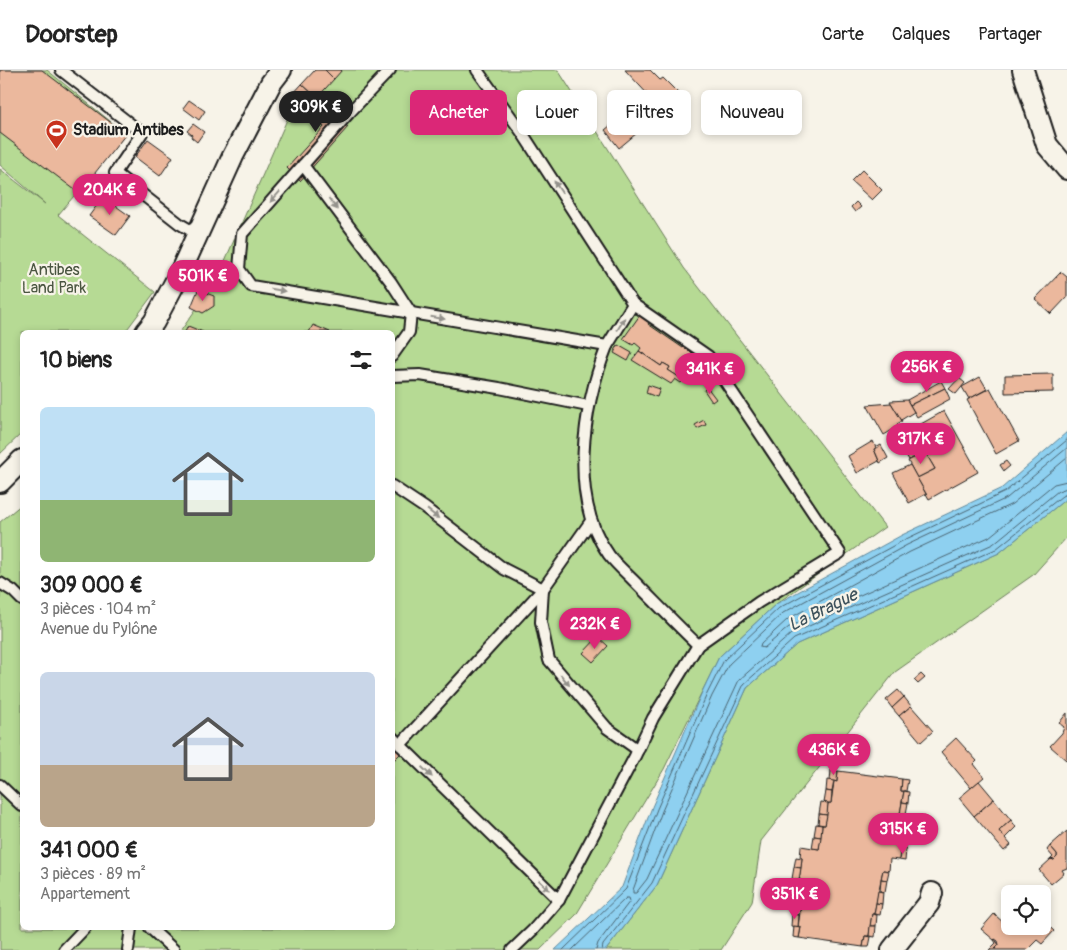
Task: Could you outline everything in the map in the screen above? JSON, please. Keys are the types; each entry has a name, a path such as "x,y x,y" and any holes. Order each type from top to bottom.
{"street":[{"path":"148,330 154,322 180,273 233,156 271,83 281,70"},
{"path":"1023,70 1047,145 1067,169"},
{"path":"0,482 20,462"},
{"path":"892,950 930,903 932,893"}],"lane":[{"path":"61,70 142,133 115,173 180,224 197,234"},
{"path":"390,70 242,234 239,269 250,286 607,346"},
{"path":"477,70 521,131 633,304 708,356 840,553 759,602 698,645 653,718 559,900 533,930 512,950"},
{"path":"303,165 391,282 411,313 409,332 395,352"},
{"path":"633,304 607,346 598,368 588,406 582,464 591,521 609,556 698,645"},
{"path":"395,376 420,375 499,388 588,406"},
{"path":"395,488 425,508 504,569 543,589"},
{"path":"400,745 543,589 591,521"},
{"path":"0,583 14,591 20,598"},
{"path":"543,589 541,622 549,660 607,728 638,750"},
{"path":"395,740 559,900"},
{"path":"0,785 20,804"},
{"path":"64,950 84,930"},
{"path":"128,950 131,930"},
{"path":"152,930 174,950"}],"green space":[{"name":"Antibes Land Park","path":"0,70 47,70 126,134 58,215 155,292 126,330 20,330 20,435 0,454 0,169 45,204 0,165"},
{"path":"319,70 558,70 571,90 517,90 517,135 597,135 597,131 684,268 885,527 776,604 719,657 664,769 576,915 540,950 0,950 0,522 20,506 20,930 395,930 395,330 181,330 217,279 300,90"},
{"path":"1067,498 1067,537 1033,575 895,672 761,841 752,902 721,950 606,950 657,885 747,688 797,644 999,553"}],"water":[{"name":"La Brague","path":"1067,432 1067,498 999,553 797,644 747,688 657,885 606,950 555,950 622,887 652,807 719,657 776,604 902,535 1002,488"}],"building":[{"name":"Stadium Antibes","path":"0,70 42,70 126,134 79,193 0,133"},
{"path":"315,70 325,70 334,79 317,98 302,84"},
{"path":"325,70 342,70 334,79"},
{"path":"625,70 650,70 660,80 663,78 675,90 644,90"},
{"path":"302,84 348,127 300,181 287,168 324,127 291,96"},
{"path":"189,100 205,111 199,120 183,108"},
{"path":"193,124 204,132 197,142 187,131"},
{"path":"609,135 635,135 619,148"},
{"path":"148,139 173,157 160,176 135,157"},
{"path":"862,170 882,190 872,200 851,181"},
{"path":"103,197 130,216 116,235 89,216"},
{"path":"856,202 861,207 855,212 851,207"},
{"path":"1061,272 1067,277 1067,297 1051,314 1035,299"},
{"path":"198,290 214,296 214,306 203,313 191,307"},
{"path":"640,315 650,321 648,324 683,348 685,346 696,353 679,377 668,370 670,367 663,363 661,366 639,351 641,348 635,343 633,345 623,339"},
{"path":"313,325 325,330 310,330"},
{"path":"188,326 198,330 186,330"},
{"path":"618,345 632,353 628,361 614,353"},
{"path":"639,351 661,366 663,363 670,367 668,370 679,377 695,354 704,361 690,381 685,378 681,383 675,379 671,384 632,360"},
{"path":"1053,374 1053,392 1005,393 1005,375"},
{"path":"980,377 987,389 969,399 962,387"},
{"path":"959,378 965,383 956,394 949,389"},
{"path":"941,381 945,388 910,405 907,400"},
{"path":"648,385 660,389 657,397 646,393"},
{"path":"707,387 716,399 712,402 704,390"},
{"path":"945,388 950,399 917,417 910,405"},
{"path":"990,388 1019,441 996,454 967,400"},
{"path":"907,400 914,412 901,420 890,401"},
{"path":"891,403 902,421 897,424 899,426 884,435 867,405"},
{"path":"944,411 978,472 929,499 917,478 935,469 925,452 909,460 896,438"},
{"path":"704,420 706,425 697,429 695,425"},
{"path":"873,441 879,461 857,473 848,456"},
{"path":"881,445 888,458 880,463 874,449"},
{"path":"925,452 935,469 917,478 908,461"},
{"path":"1006,461 1010,466 1004,471 1000,465"},
{"path":"910,465 926,494 909,503 893,473"},
{"path":"598,637 608,646 593,662 583,653"},
{"path":"921,674 925,678 918,684 914,680"},
{"path":"898,690 904,697 892,708 886,700"},
{"path":"904,697 911,706 899,716 892,708"},
{"path":"911,706 933,731 921,742 899,716"},
{"path":"1067,713 1066,760 1050,746 1062,733 1064,727 1059,723"},
{"path":"956,738 977,761 974,764 984,777 971,788 941,752"},
{"path":"395,746 402,752 395,759"},
{"path":"831,770 838,771 837,782 830,781"},
{"path":"838,771 902,779 901,791 904,791 900,814 903,814 899,860 890,859 889,871 883,870 874,914 872,914 869,936 865,936 863,947 799,938 801,927 798,927 801,904 798,903 801,880 799,880 802,858 800,858 801,846 819,849 822,825 825,825 828,803 831,803 834,781 837,782"},
{"path":"902,779 908,780 906,791 901,791"},
{"path":"827,780 834,781 832,792 826,791"},
{"path":"979,781 994,799 974,816 959,798"},
{"path":"826,791 832,792 831,803 824,803"},
{"path":"904,791 909,792 908,803 902,802"},
{"path":"994,799 1011,820 999,831 1011,845 1004,851 974,816"},
{"path":"821,802 828,803 827,815 819,814"},
{"path":"902,802 908,803 906,814 900,814"},
{"path":"819,814 827,815 825,825 818,824"},
{"path":"903,814 909,815 907,826 902,825"},
{"path":"1011,820 1016,827 1005,838 999,831"},
{"path":"816,824 822,825 821,837 814,836"},
{"path":"902,825 907,826 906,837 900,837"},
{"path":"1067,831 1067,868 1062,870 1064,873 1051,884 1039,870 1051,859 1054,860 1057,857 1057,854 1050,846"},
{"path":"814,836 821,837 819,849 812,848"},
{"path":"902,837 908,838 906,849 901,848"},
{"path":"1050,846 1057,854 1054,860 1051,859 1053,857 1047,850"},
{"path":"901,848 906,849 905,861 899,860"},
{"path":"796,857 802,858 801,868 794,867"},
{"path":"794,867 801,868 799,880 792,879"},
{"path":"883,870 889,871 887,880 881,879"},
{"path":"795,879 801,880 799,892 793,891"},
{"path":"881,879 887,880 885,892 880,891"},
{"path":"793,891 799,892 798,903 791,903"},
{"path":"878,891 883,892 882,904 876,903"},
{"path":"794,903 801,904 799,915 792,914"},
{"path":"876,903 882,904 880,915 874,914"},
{"path":"792,914 799,915 798,927 791,926"},
{"path":"872,914 877,915 876,926 870,926"},
{"path":"994,914 1001,920 1001,935 1050,935 1042,944 1037,940 1027,950 994,950 999,945 998,941 981,929"},
{"path":"794,926 801,927 799,938 793,937"},
{"path":"870,926 876,926 875,937 869,936"},
{"path":"865,936 871,937 869,947 863,947"},
{"path":"995,939 999,945 994,950 989,950 996,943"}],"place":[{"name":"Stadium Antibes","path":"57,149"}]}
